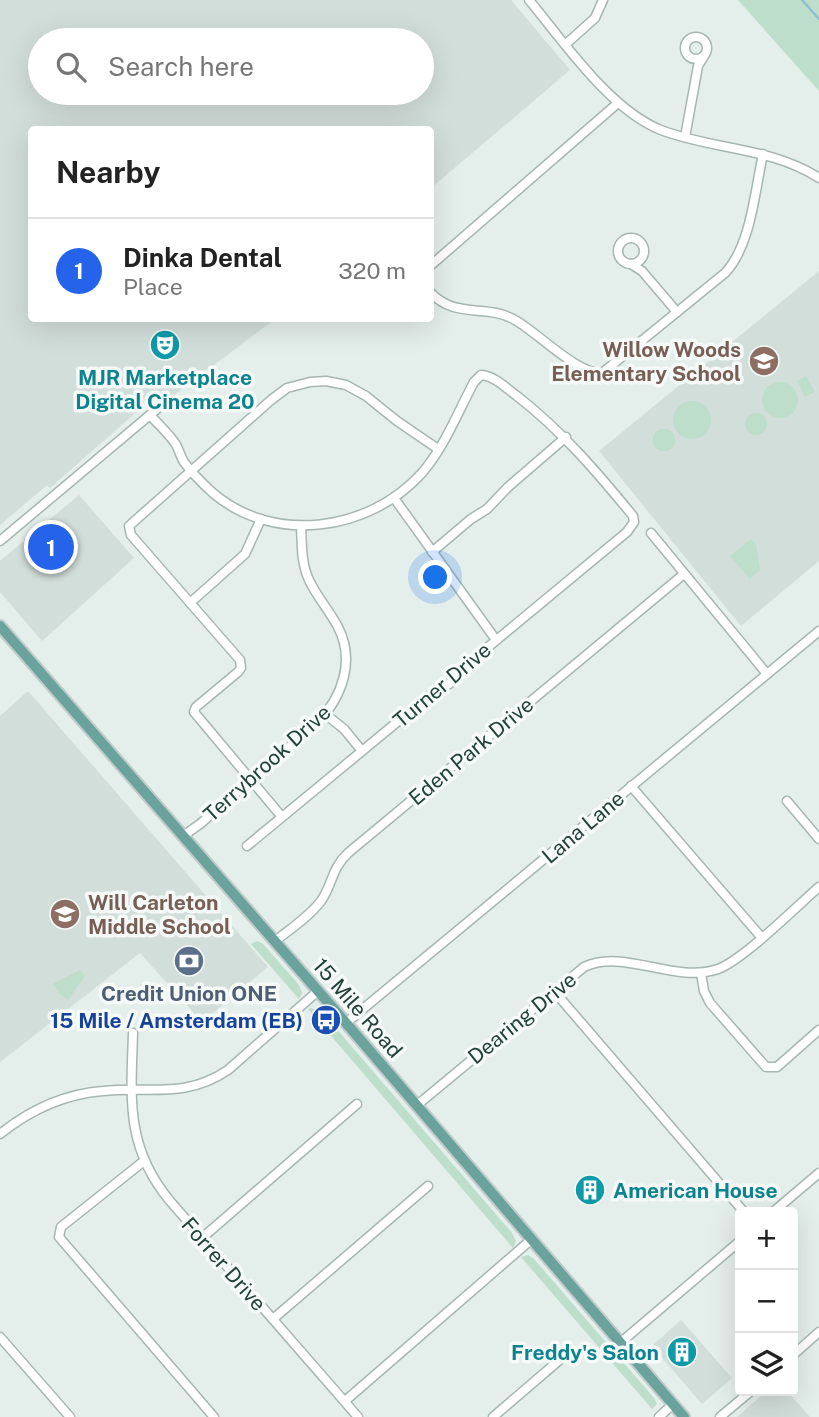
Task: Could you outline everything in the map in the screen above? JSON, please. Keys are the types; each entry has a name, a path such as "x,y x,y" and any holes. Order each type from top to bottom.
{"main road":[{"name":"15 Mile Road","path":"0,626 684,1417"}],"street":[{"path":"529,0 618,103 648,124 685,137 763,154 797,165 819,177"},
{"path":"566,44 595,18 603,0"},
{"path":"685,137 698,66 707,49 706,42 701,37 694,37 687,40 685,47 698,66"},
{"path":"690,57 697,59 704,56"},
{"path":"434,263 618,103"},
{"path":"434,296 454,308 505,314 587,371 594,373 607,370 724,273 737,258 744,241 763,154"},
{"path":"642,271 640,260 643,244 638,238 629,238 618,251 623,261 642,271 677,312"},
{"path":"631,264 640,260"},
{"path":"0,541 154,412 190,470 219,497 237,508 261,519 301,526 342,521 365,514 394,498 421,474 438,449 474,382 481,375 498,382 565,437 487,509 432,552"},
{"path":"282,817 194,712 196,706 238,672 241,664 238,657 131,535 128,528 132,520 287,388 326,380 346,385 366,396 438,449"},
{"name":"Turner Drive","path":"247,846 436,690 449,684 464,667 627,532 635,522 633,516 565,437"},
{"path":"394,498 496,640"},
{"path":"190,603 245,554 261,519"},
{"name":"Terrybrook Drive","path":"183,836 326,714 343,684 346,660 344,646 338,628 309,579 302,553 301,526"},
{"path":"651,533 767,674"},
{"name":"Eden Park Drive","path":"274,942 319,903 333,871 348,853 684,574"},
{"name":"Lana Lane","path":"346,1023 819,631"},
{"path":"326,714 344,729 362,751"},
{"path":"631,786 761,937"},
{"path":"786,801 819,839"},
{"name":"Dearing Drive","path":"416,1106 584,967 597,962 616,961 676,972 701,973 727,964 819,887"},
{"path":"701,973 704,991 710,1003 762,1065 770,1069 777,1067 819,1030"},
{"path":"0,1134 34,1111 62,1099 98,1091 181,1090 212,1080 228,1070 318,991"},
{"path":"554,991 740,1207"},
{"name":"Forrer Drive","path":"133,1033 134,1130 144,1161 160,1190 358,1417"},
{"path":"202,1238 357,1104"},
{"path":"144,1161 61,1227 58,1233 60,1240 214,1417"},
{"path":"780,1207 819,1173"},
{"path":"273,1319 428,1186"},
{"path":"345,1401 531,1239"},
{"path":"621,1343 735,1245"},
{"path":"798,1351 819,1332"},
{"path":"0,1336 70,1417"},
{"path":"493,1417 570,1351"},
{"path":"720,1417 745,1396"},
{"path":"659,1417 673,1404"}],"shaded area":[{"path":"0,0 511,0 570,70 434,185 434,126 28,126 28,322 271,322 165,402 157,394 50,488 47,485 0,525"},
{"name":"Willow Woods Elementary School","path":"819,271 819,561 741,626 599,451"},
{"path":"79,495 134,558 42,641 0,592 0,561"},
{"name":"Will Carleton Middle School","path":"28,691 268,967 202,1022 140,953 0,1062 0,716"},
{"path":"681,1320 732,1378 702,1404 652,1346"},
{"path":"761,1396 791,1396 810,1417 737,1417"}],"green space":[{"path":"738,0 819,0 819,91"},
{"path":"806,376 815,392 805,397 797,381"},
{"path":"780,382 793,387 798,400 793,413 780,418 767,413 762,400 767,387"},
{"path":"692,401 705,407 711,420 705,433 692,439 679,433 673,420 679,407"},
{"path":"752,413 760,413 767,420 767,428 760,435 752,435 745,428 745,420"},
{"path":"660,429 668,429 675,436 675,444 668,451 660,451 653,444 653,436"},
{"path":"751,539 756,544 760,570 750,579 730,556"},
{"path":"257,941 263,944 299,985 302,993 299,999 251,944"},
{"path":"80,970 85,976 68,1000 53,984"},
{"path":"308,1009 322,1012 512,1233 516,1241 513,1248"},
{"path":"528,1255 654,1398 657,1404 652,1409 521,1257"}],"waterway":[{"path":"802,0 819,19"}],"place":[{"name":"MJR Marketplace Digital Cinema 20","path":"165,345"},
{"name":"Willow Woods Elementary School","path":"764,361"},
{"name":"Dinka Dental","path":"51,547"},
{"name":"Will Carleton Middle School","path":"65,914"},
{"name":"Credit Union ONE","path":"189,961"},
{"name":"15 Mile / Amsterdam (EB)","path":"326,1020"},
{"name":"American House","path":"590,1190"},
{"name":"Freddy's Salon","path":"682,1352"}]}
